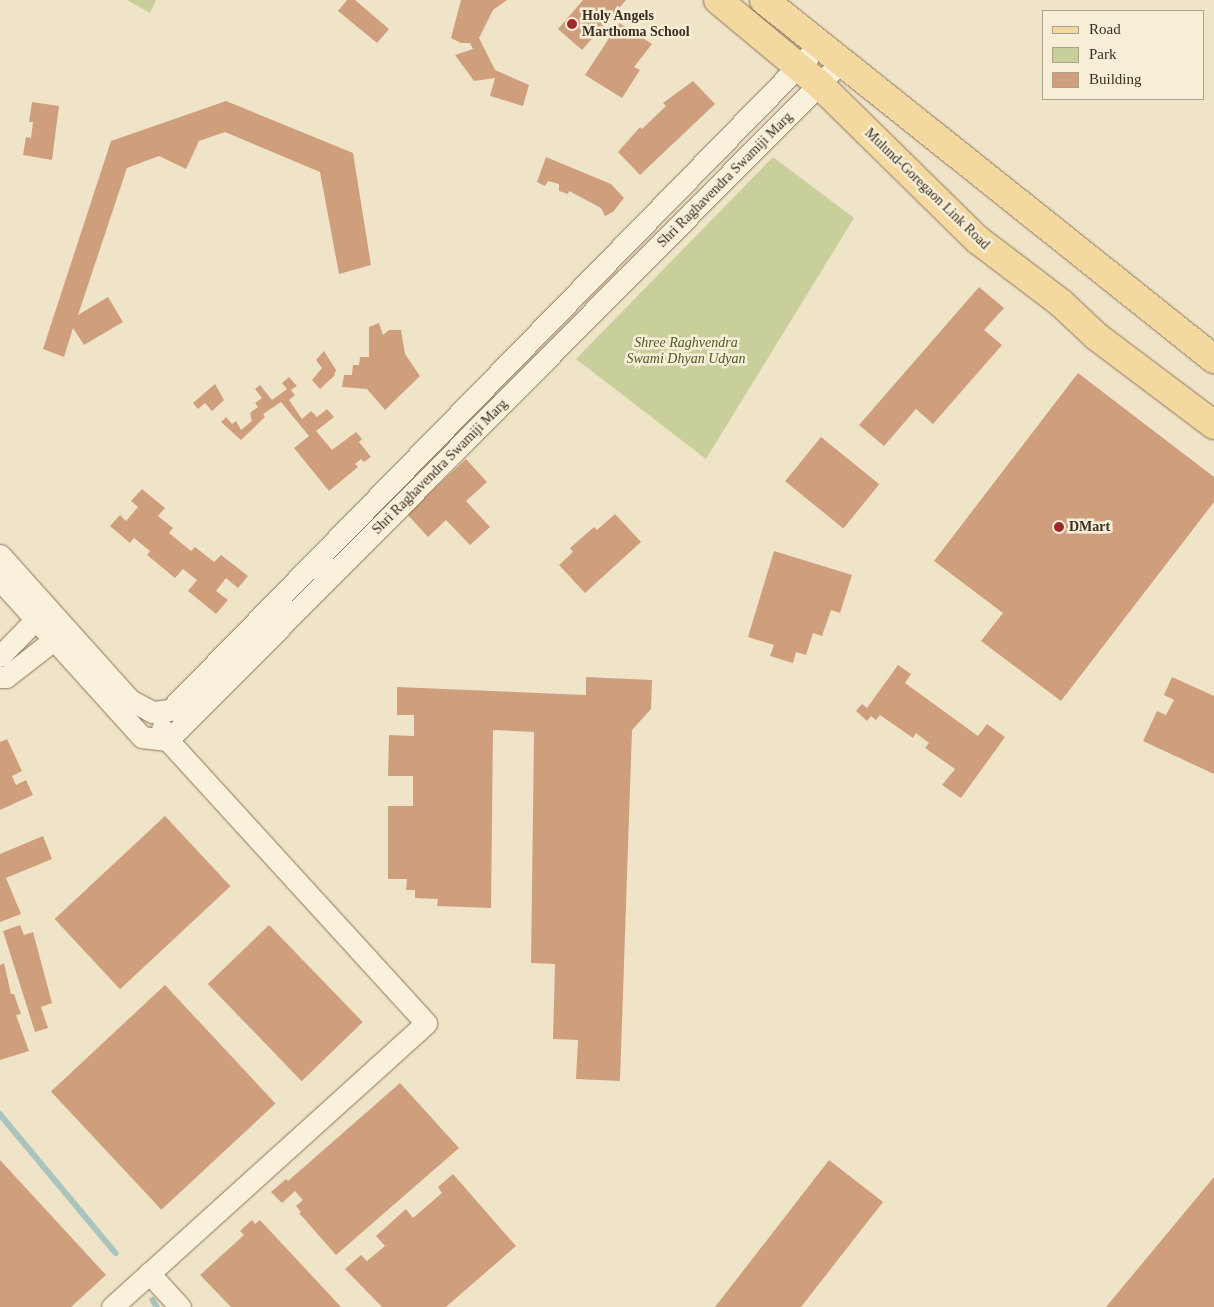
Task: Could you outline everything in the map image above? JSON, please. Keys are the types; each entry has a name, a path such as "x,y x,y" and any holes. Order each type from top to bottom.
{"main road":[{"name":"Mulund-Goregaon Link Road","path":"718,0 820,86 978,240 1061,303 1096,336 1214,425"},
{"path":"764,0 1214,359"}],"street":[{"name":"Shri Raghavendra Swamiji Marg","path":"153,712 170,710 819,45"},
{"name":"Shri Raghavendra Swamiji Marg","path":"168,740 820,86 841,62"},
{"path":"664,203 684,222"},
{"path":"645,223 665,241"},
{"path":"533,338 551,355"},
{"path":"435,438 453,454"},
{"path":"344,532 360,547"},
{"path":"0,555 41,614 111,690 142,737 168,740"},
{"path":"0,580 41,614"},
{"path":"273,604 289,619"},
{"path":"0,656 41,614"},
{"path":"0,677 6,677 60,635"},
{"path":"111,690 153,712 168,740 426,1023 112,1307"},
{"path":"149,1273 180,1307"}],"green space":[{"path":"127,0 156,0 150,13"},
{"name":"Shree Raghvendra Swami Dhyan Udyan","path":"773,157 854,218 706,459 576,359"}],"building":[{"path":"347,0 355,0 389,29 377,43 338,11"},
{"path":"461,0 507,0 493,10 479,38 495,70 529,85 523,106 490,96 495,78 474,81 455,55 473,49 470,43 461,43 451,38"},
{"path":"583,0 626,0 582,50 558,29"},
{"path":"619,23 652,44 634,67 640,70 622,98 585,75"},
{"path":"693,81 715,104 640,175 618,152 640,127 642,129 666,106 663,103"},
{"path":"226,101 353,153 371,265 339,274 320,172 225,132 199,141 186,169 159,156 127,168 78,315 108,297 123,322 84,345 73,328 64,357 43,349 111,141"},
{"path":"32,102 59,106 52,160 23,155 26,137 31,138 33,122 29,122"},
{"path":"546,157 611,184 624,198 613,212 605,216 601,208 569,191 568,194 559,191 559,184 548,181 545,186 537,182"},
{"path":"979,287 1004,308 984,330 1002,345 933,424 916,409 884,446 859,425"},
{"path":"379,323 383,335 389,330 401,330 405,354 420,376 385,410 367,389 342,387 344,375 352,375 353,365 359,365 360,357 369,357 369,327"},
{"path":"324,351 336,370 334,376 320,389 312,380 322,368 316,360"},
{"path":"1078,373 1214,477 1214,502 1061,701 981,641 1003,613 934,561"},
{"path":"289,377 297,386 291,390 295,395 289,400 302,419 311,411 317,417 327,409 334,417 316,431 332,450 356,432 362,439 359,442 371,457 364,462 361,459 355,464 358,467 329,491 294,448 309,436 281,402 263,414 265,417 241,440 221,422 226,417 232,424 236,421 241,430 252,421 250,413 258,407 255,403 262,398 255,389 260,385 272,400 287,389 282,383"},
{"path":"215,384 224,400 212,411 205,403 198,409 193,403"},
{"path":"821,437 879,484 843,528 785,481"},
{"path":"466,459 487,482 466,501 490,527 470,545 446,520 428,537 407,514"},
{"path":"142,489 165,508 158,516 173,528 169,533 191,551 195,547 214,562 221,555 248,576 238,588 226,578 216,591 228,600 216,614 188,591 197,580 183,569 175,578 147,555 150,551 134,538 130,543 110,526 120,515 126,521 138,507 131,501"},
{"path":"615,514 641,542 585,593 559,565 573,552 570,548 594,527 597,530"},
{"path":"774,551 852,575 840,613 831,610 822,636 813,633 806,655 796,652 793,663 770,656 774,645 748,637"},
{"path":"898,665 911,674 905,683 978,736 987,724 1005,737 961,798 942,785 955,769 925,748 929,743 916,733 913,738 880,715 876,720 871,716 867,721 856,711 862,704 867,708"},
{"path":"586,677 652,680 651,709 632,730 620,1081 576,1079 578,1040 553,1039 555,964 531,963 534,732 493,730 491,908 437,906 438,899 415,898 415,890 406,890 407,879 388,879 388,806 413,806 413,776 388,776 389,735 414,736 414,715 397,715 397,687 586,695"},
{"path":"1172,677 1214,696 1214,774 1143,741 1157,711 1166,715 1174,700 1164,695"},
{"path":"7,739 22,771 12,776 16,785 26,780 33,795 0,810 0,742"},
{"path":"165,816 230,886 120,989 55,919"},
{"path":"43,836 52,859 6,878 21,914 0,922 0,854"},
{"path":"20,925 24,935 33,932 52,1003 41,1007 48,1028 35,1032 3,931"},
{"path":"269,925 363,1022 302,1081 208,984"},
{"path":"4,963 11,994 14,994 21,1014 16,1015 29,1051 0,1060 0,965"},
{"path":"165,985 275,1103 161,1210 51,1091"},
{"path":"400,1083 459,1148 336,1255 299,1213 301,1212 296,1206 303,1200 295,1191 282,1203 271,1192 286,1179 288,1181"},
{"path":"0,1160 106,1275 71,1307 0,1307"},
{"path":"829,1160 883,1202 801,1307 715,1307"},
{"path":"453,1174 516,1246 446,1307 382,1307 345,1269 361,1255 367,1261 385,1246 376,1236 406,1209 413,1218 442,1193 438,1187"},
{"path":"1214,1177 1214,1307 1106,1307"},
{"path":"252,1220 255,1224 260,1220 341,1307 231,1307 200,1275 244,1235 240,1231"}],"waterway":[{"path":"0,1114 116,1253"},
{"path":"153,1300 157,1307"}],"place":[{"name":"Holy Angels Marthoma School","path":"572,24"},
{"name":"DMart","path":"1059,527"}]}
